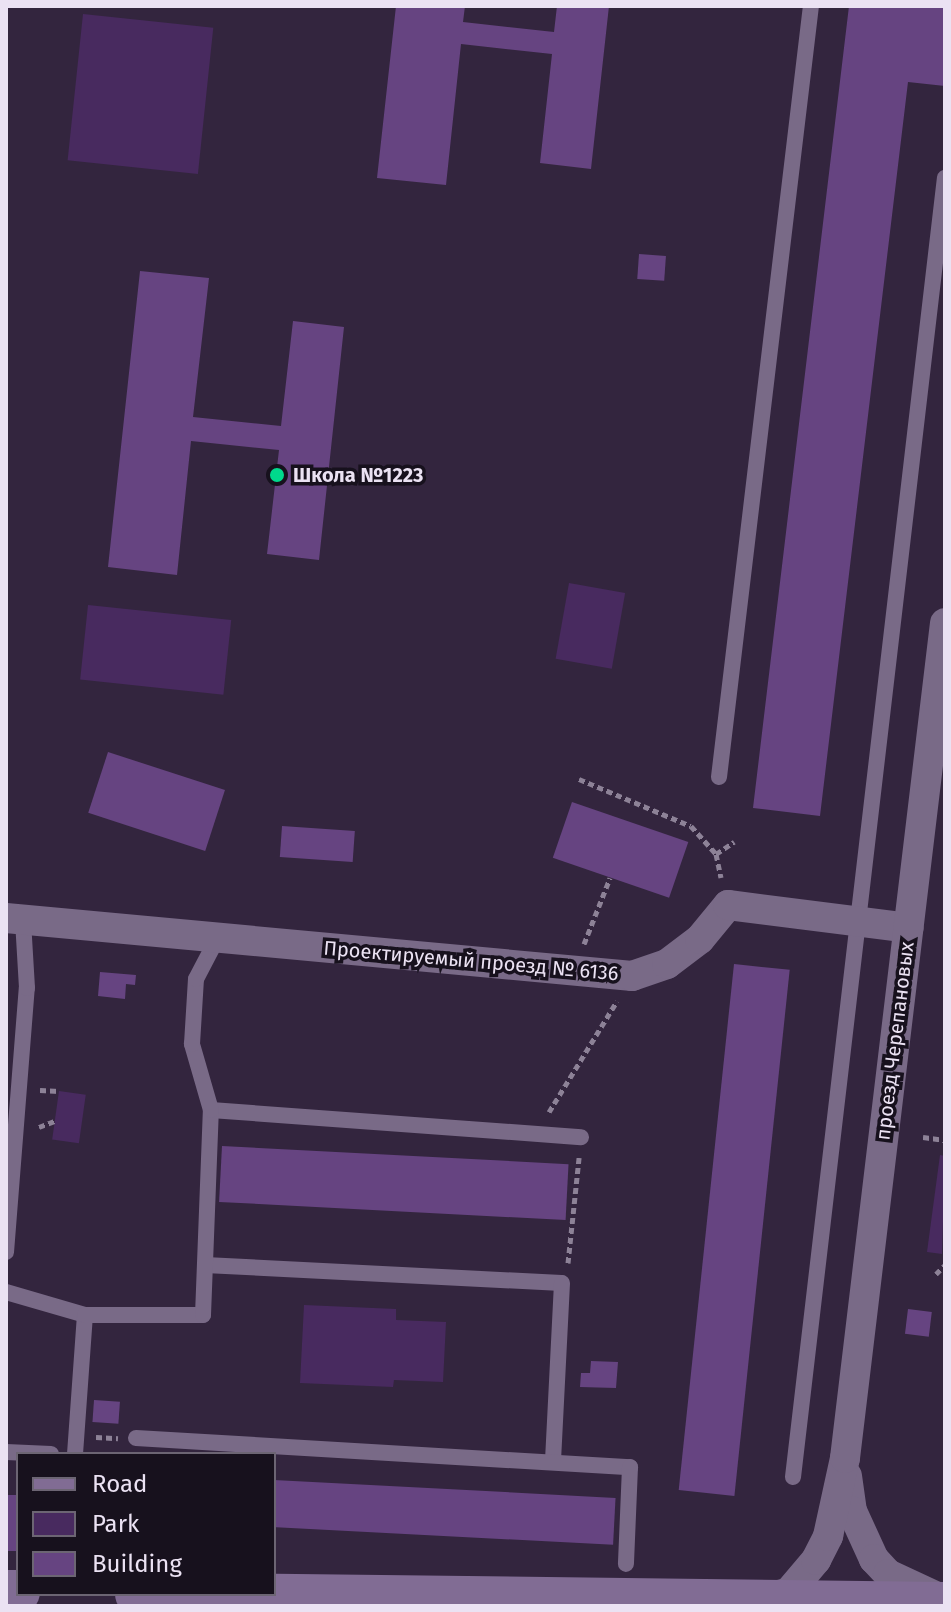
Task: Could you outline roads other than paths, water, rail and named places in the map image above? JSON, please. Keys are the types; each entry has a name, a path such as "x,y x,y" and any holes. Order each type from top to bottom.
{"main road":[{"path":"276,1596 945,1602"}],"street":[{"name":"проезд Черепановых","path":"755,1602 789,1592 816,1560 828,1536 845,1458 945,623"},
{"name":"Проектируемый проезд № 6136","path":"15,919 632,976 678,955 700,939 728,905 856,921"},
{"path":"856,921 909,928"},
{"name":"проезд Черепановых","path":"845,1458 852,1511 874,1559 920,1593 945,1602"}],"lane":[{"path":"719,777 811,6"},
{"path":"793,1477 945,178"},
{"path":"6,1252 27,988 15,919"},
{"path":"6,1292 85,1315 203,1315 211,1110 192,1044 196,979 218,937"},
{"path":"211,1110 581,1137"},
{"path":"205,1265 562,1283 553,1462"},
{"path":"75,1452 85,1315"},
{"path":"136,1438 630,1467 626,1564"}],"place":[{"name":"Школа №1223","path":"277,475"}]}
